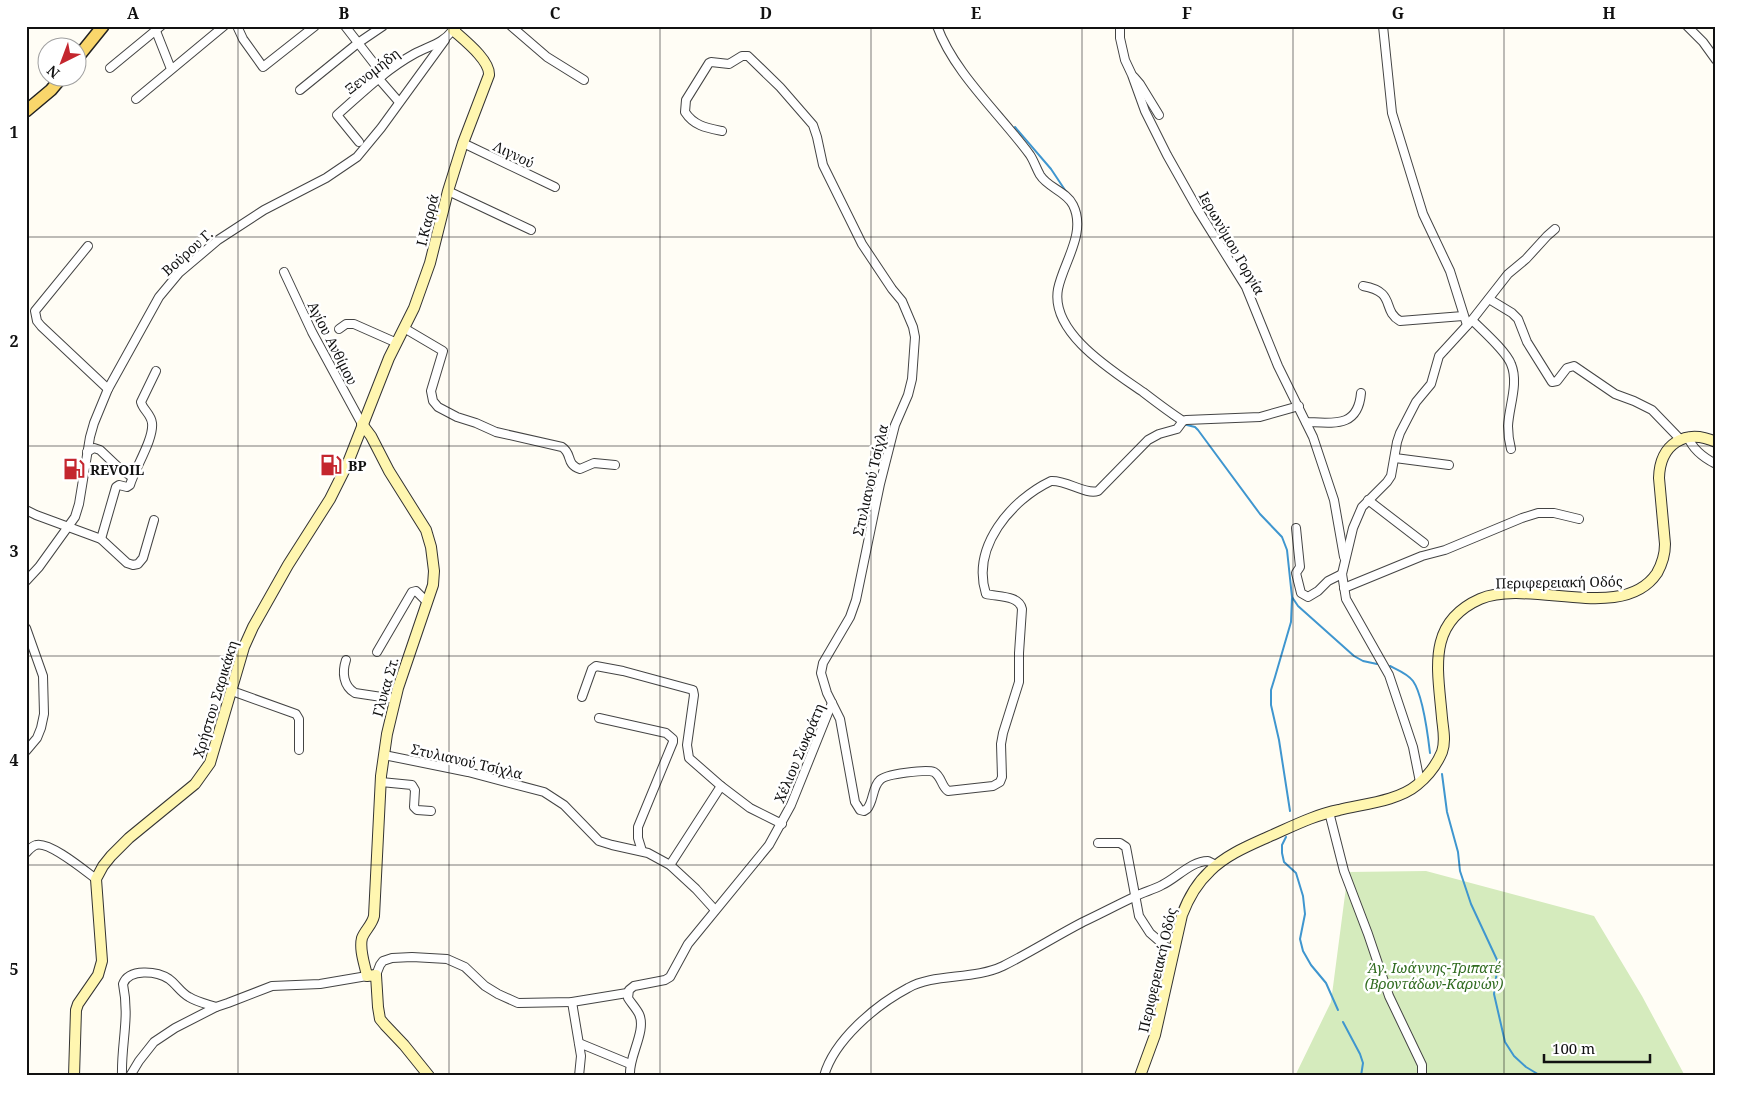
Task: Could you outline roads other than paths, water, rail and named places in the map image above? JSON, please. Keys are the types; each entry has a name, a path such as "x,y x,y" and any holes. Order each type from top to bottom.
{"main road":[{"path":"88,45 103,26"},
{"name":"Ι.Καρρά","path":"362,424 430,263 463,142 488,80 490,70 483,59 455,28"},
{"path":"26,111 53,88"},
{"name":"Γλυκα Στ.","path":"362,424 428,535 433,557 433,585 390,714 381,782 374,916 361,944 372,975 380,1019 429,1076"},
{"name":"Χρήστου Σαρικάκη","path":"96,878 106,861 129,838 195,784 212,760 244,647 279,581 330,500 347,465 362,424"},
{"path":"1684,438 1700,437 1716,442"},
{"name":"Περιφερειακή Οδός","path":"1140,1076 1155,1035 1182,915 1189,899 1203,878 1216,865 1248,846 1329,812 1399,796 1420,782 1437,761 1443,745 1437,659 1440,643 1449,625 1466,608 1478,600 1491,596 1524,594 1612,598 1628,595 1646,586 1659,569 1665,549 1659,478 1661,461 1667,449 1684,438"},
{"path":"74,1076 76,1010 98,975 102,960 96,878"}],"street":[{"path":"136,99 171,68 224,26"},
{"path":"237,26 242,39 263,67 315,26"},
{"path":"345,26 399,102"},
{"path":"300,90 358,43 383,26"},
{"path":"511,26 547,57 584,80"},
{"path":"937,26 957,63 1032,157 1041,176 1061,191 1074,206 1077,220 1075,236 1058,288 1057,298 1059,309 1075,337 1099,360 1181,424 1218,417 1260,417 1299,406"},
{"name":"Ιερωνύμου Γοργία","path":"1120,26 1120,38 1125,60 1144,111 1166,155 1198,210 1246,286 1278,366 1313,438 1334,500 1345,561"},
{"path":"1687,26 1703,42 1716,60"},
{"path":"1383,27 1392,113 1423,214 1450,271 1463,316 1508,358 1513,368 1514,385 1508,425 1508,438 1511,449"},
{"path":"110,68 157,28 171,68"},
{"name":"Ξενομήδη","path":"359,142 337,115 381,77 414,54 445,40 455,28"},
{"name":"Βούρου Γ.","path":"26,581 39,567 75,517 94,423 108,389 130,352 153,306 179,273 202,252 264,210 310,188 353,161 445,40"},
{"name":"Στυλιανού Τσίχλα","path":"722,131 700,126 693,122 685,112 686,100 709,63 729,64 742,56 748,56 813,125 823,165 862,244 902,301 913,327 915,337 912,379 908,395 892,434 856,600 850,617 822,666 822,678 832,703"},
{"path":"1132,75 1140,84 1158,115"},
{"name":"Λιγνού","path":"463,142 555,187"},
{"path":"448,192 531,230"},
{"path":"1420,782 1405,719 1389,674 1346,599 1342,574 1345,561 1355,521 1368,500 1391,476 1400,433 1416,402 1431,384 1439,356 1489,300 1508,274 1526,259 1555,229"},
{"path":"88,246 35,311 35,316 41,326 108,389"},
{"name":"Αγίου Ανθίμου","path":"284,272 312,332 362,424"},
{"path":"1363,286 1379,290 1385,296 1395,318 1400,321 1463,316"},
{"path":"1489,300 1512,313 1518,319 1527,342 1552,382 1557,381 1567,368 1574,366 1615,394 1652,410 1690,443 1699,454 1716,464"},
{"path":"339,329 346,324 354,324 397,343"},
{"path":"404,328 443,351 431,391 433,401 441,408 496,432 562,447 568,452 570,462 580,469 594,463 615,464"},
{"path":"101,539 116,487 119,485 129,486 144,451 152,426 150,416 141,402 156,371"},
{"path":"1306,422 1330,423 1345,421 1351,418 1358,408 1361,393"},
{"name":"Χέλιου Σωκράτη","path":"832,703 840,719 855,802 860,810 868,809 878,781 888,776 928,770 939,776 943,786 948,790 993,786 1000,782 1002,777 1001,744 1019,682 1019,653 1023,612 1022,606 1018,601 986,593 984,560 985,552 993,536 1017,504 1048,483 1058,481 1090,492 1098,491 1148,440 1181,424"},
{"path":"87,452 94,448 100,450 119,468 132,477"},
{"path":"1395,458 1449,465"},
{"path":"1368,500 1424,543"},
{"path":"26,510 101,539 127,563 133,565 138,564 143,558 154,520"},
{"path":"1344,588 1422,556 1445,550 1538,513 1554,513 1579,519"},
{"path":"1296,528 1300,567 1296,573 1301,593 1308,598 1328,581 1342,574"},
{"path":"377,652 412,592 416,591 427,602"},
{"path":"26,628 43,676 44,714 42,728 37,738 26,751"},
{"path":"346,660 343,674 351,690 355,693 395,699"},
{"path":"582,697 592,669 596,666 623,671 693,690 687,754 692,761 721,786 754,810 782,824"},
{"path":"232,691 296,714 298,718 300,750"},
{"name":"Χέλιου Σωκράτη","path":"372,975 383,961 392,958 447,959 465,967 485,986 512,1001 523,1004 572,1002 628,993 634,986 670,977 688,944 769,845 782,824 832,703"},
{"path":"599,718 666,732 673,739 638,827 638,838 642,851"},
{"name":"Στυλιανού Τσίχλα","path":"384,755 468,772 544,792 564,805 599,841 642,851 670,865 715,910"},
{"path":"381,782 412,785 415,790 414,807 417,810 431,811"},
{"path":"670,865 721,786"},
{"path":"1329,812 1344,871 1368,934 1388,996 1422,1065 1422,1076"},
{"path":"1098,843 1120,843 1126,847 1139,916 1160,943 1173,952"},
{"path":"26,853 34,846 43,846 65,856 96,878"},
{"path":"824,1076 831,1058 840,1044 863,1020 909,987 922,982 982,973 1001,967 1135,896 1162,885 1196,864 1208,861 1216,865"},
{"path":"122,1076 126,1012 123,982 130,976 141,973 168,978 188,997 216,1006"},
{"path":"130,1076 139,1060 154,1042 175,1028 216,1006 272,986 320,984 372,975"},
{"path":"628,993 629,1001 640,1016 640,1024 630,1064 630,1076"},
{"path":"572,1002 579,1043 579,1076"},
{"path":"579,1043 630,1064"}],"waterway":[{"path":"1015,127 1051,169 1067,193"},
{"path":"1064,280 1071,261"},
{"path":"1170,417 1178,422"},
{"path":"1183,424 1195,427 1198,430 1260,514 1282,537 1287,550 1292,597 1298,606 1354,656 1363,661 1377,664"},
{"path":"1290,811 1279,740 1271,705 1271,690 1291,622 1292,598"},
{"path":"1390,666 1403,672 1417,687 1425,716 1430,753"},
{"path":"1442,774 1447,812 1458,852 1460,871 1471,904 1498,962 1494,994 1505,1042 1514,1056 1526,1067 1541,1076"},
{"path":"1286,837 1282,845 1284,862 1296,873 1303,896 1305,914 1300,939 1303,951 1311,965 1326,983 1338,1010"},
{"path":"1343,1022 1360,1054 1363,1063 1361,1076"}],"place":[{"name":"BP","path":"331,465"},
{"name":"REVOIL","path":"74,469"}],"park label":[{"name":"Άγ. Ιωάννης-Τριπατέ (Βροντάδων-Καρυών)","path":"1434,976"}]}
